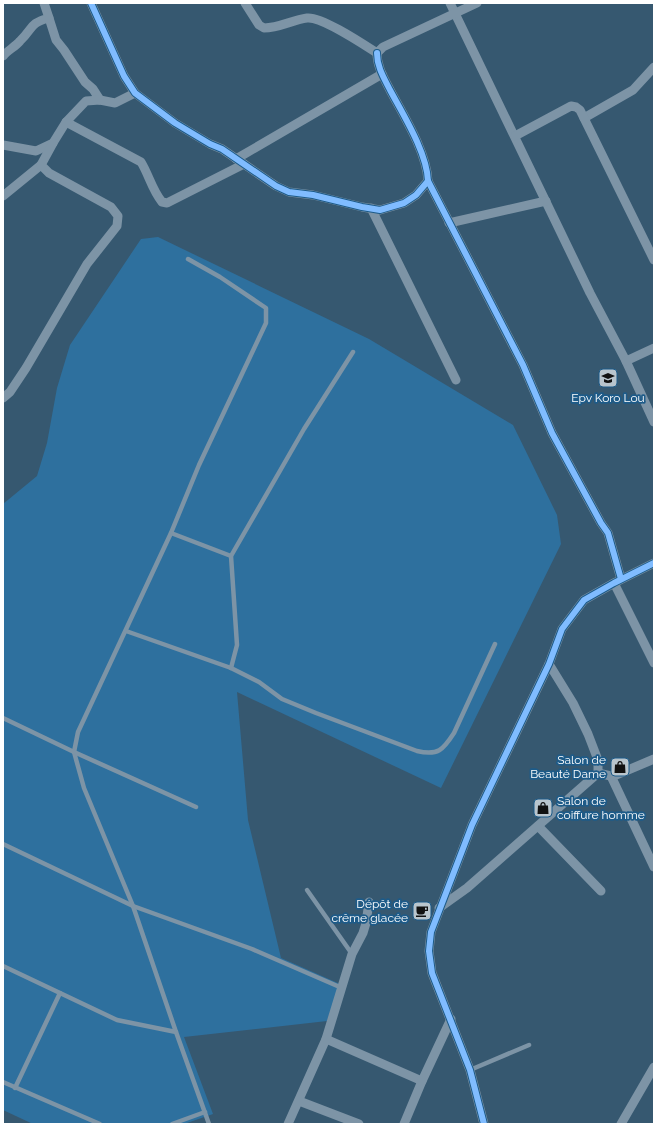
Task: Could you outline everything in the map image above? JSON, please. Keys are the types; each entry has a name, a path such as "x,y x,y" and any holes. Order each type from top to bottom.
{"street":[{"path":"44,3 56,40 84,82 93,89 100,100"},
{"path":"91,3 124,76 135,93 175,123 210,144 222,148 265,179 289,192 313,195 380,210 404,203 416,195 428,181"},
{"path":"245,3 259,25 264,28 282,26 309,18 344,32 377,52"},
{"path":"450,3 654,422"},
{"path":"377,52 383,47 478,3"},
{"path":"3,56 8,50 20,42 28,30 37,21 49,18"},
{"path":"377,52 377,59 382,74 422,154 428,175 428,181 523,366 552,433 601,523 608,533 618,581 654,663"},
{"path":"584,118 633,90 654,67"},
{"path":"66,122 141,162 147,171 157,197 162,202 167,203 240,161 382,74"},
{"path":"3,196 41,165 66,122 86,101 100,100 115,103 135,93"},
{"path":"515,136 570,106 576,107 580,110 654,260"},
{"path":"3,145 36,151 53,142"},
{"path":"3,398 10,392 26,368 87,264 117,226 118,216 111,207 49,173 41,165"},
{"path":"449,224 546,201"},
{"path":"371,208 456,380"},
{"path":"626,362 654,348"},
{"path":"484,1124 470,1070 432,973 429,951 431,932 472,825 549,664 562,629 584,600 654,562"},
{"path":"439,908 467,888 598,773 598,760 588,734 549,664"},
{"path":"598,773 611,776 616,775 654,759"},
{"path":"611,776 654,867"},
{"path":"538,826 601,891"},
{"path":"288,1124 326,1039 352,954 365,928 368,902"},
{"path":"404,1124 451,1019"},
{"path":"326,1039 422,1081"},
{"path":"621,1124 654,1067"},
{"path":"299,1101 359,1124"}],"lane":[{"path":"188,259 220,277 266,308 266,323 199,465 171,533 78,732 74,752 84,788 133,906 209,1124"},
{"path":"231,668 237,645 231,556 304,429 353,352"},
{"path":"171,533 231,556"},
{"path":"126,631 231,668 259,682 282,699 428,754 440,751 447,744 454,733 495,644"},
{"path":"3,718 196,807"},
{"path":"3,844 133,906 252,949 342,988"},
{"path":"307,890 352,954"},
{"path":"3,966 117,1020 176,1032"},
{"path":"15,1088 60,993"},
{"path":"470,1070 529,1045"},
{"path":"3,1082 100,1124"},
{"path":"172,1124 205,1112"}],"shaded area":[{"path":"158,237 369,339 513,425 557,515 561,544 441,788 237,692 248,820 281,958 340,984 327,1021 184,1037 213,1114 184,1124 33,1124 3,1110 3,504 37,476 47,443 57,388 70,345 141,239"}],"cycle path":[{"path":"91,3 124,76 135,93 175,123 210,144 222,149 276,186 289,192 313,195 380,210 404,203 416,195 428,181"},
{"path":"377,53 378,63 383,77 408,123 424,159 428,181 523,365 552,433 601,523 608,533 621,579"},
{"path":"484,1124 470,1070 432,973 429,951 431,932 472,825 549,664 562,629 584,600 654,563"}],"place":[{"name":"Epv Koro Lou","path":"608,378"},
{"name":"Salon de Beauté Dame","path":"620,767"},
{"name":"Salon de coiffure homme","path":"543,808"},
{"name":"Dépôt de crême glacée","path":"422,911"}]}
